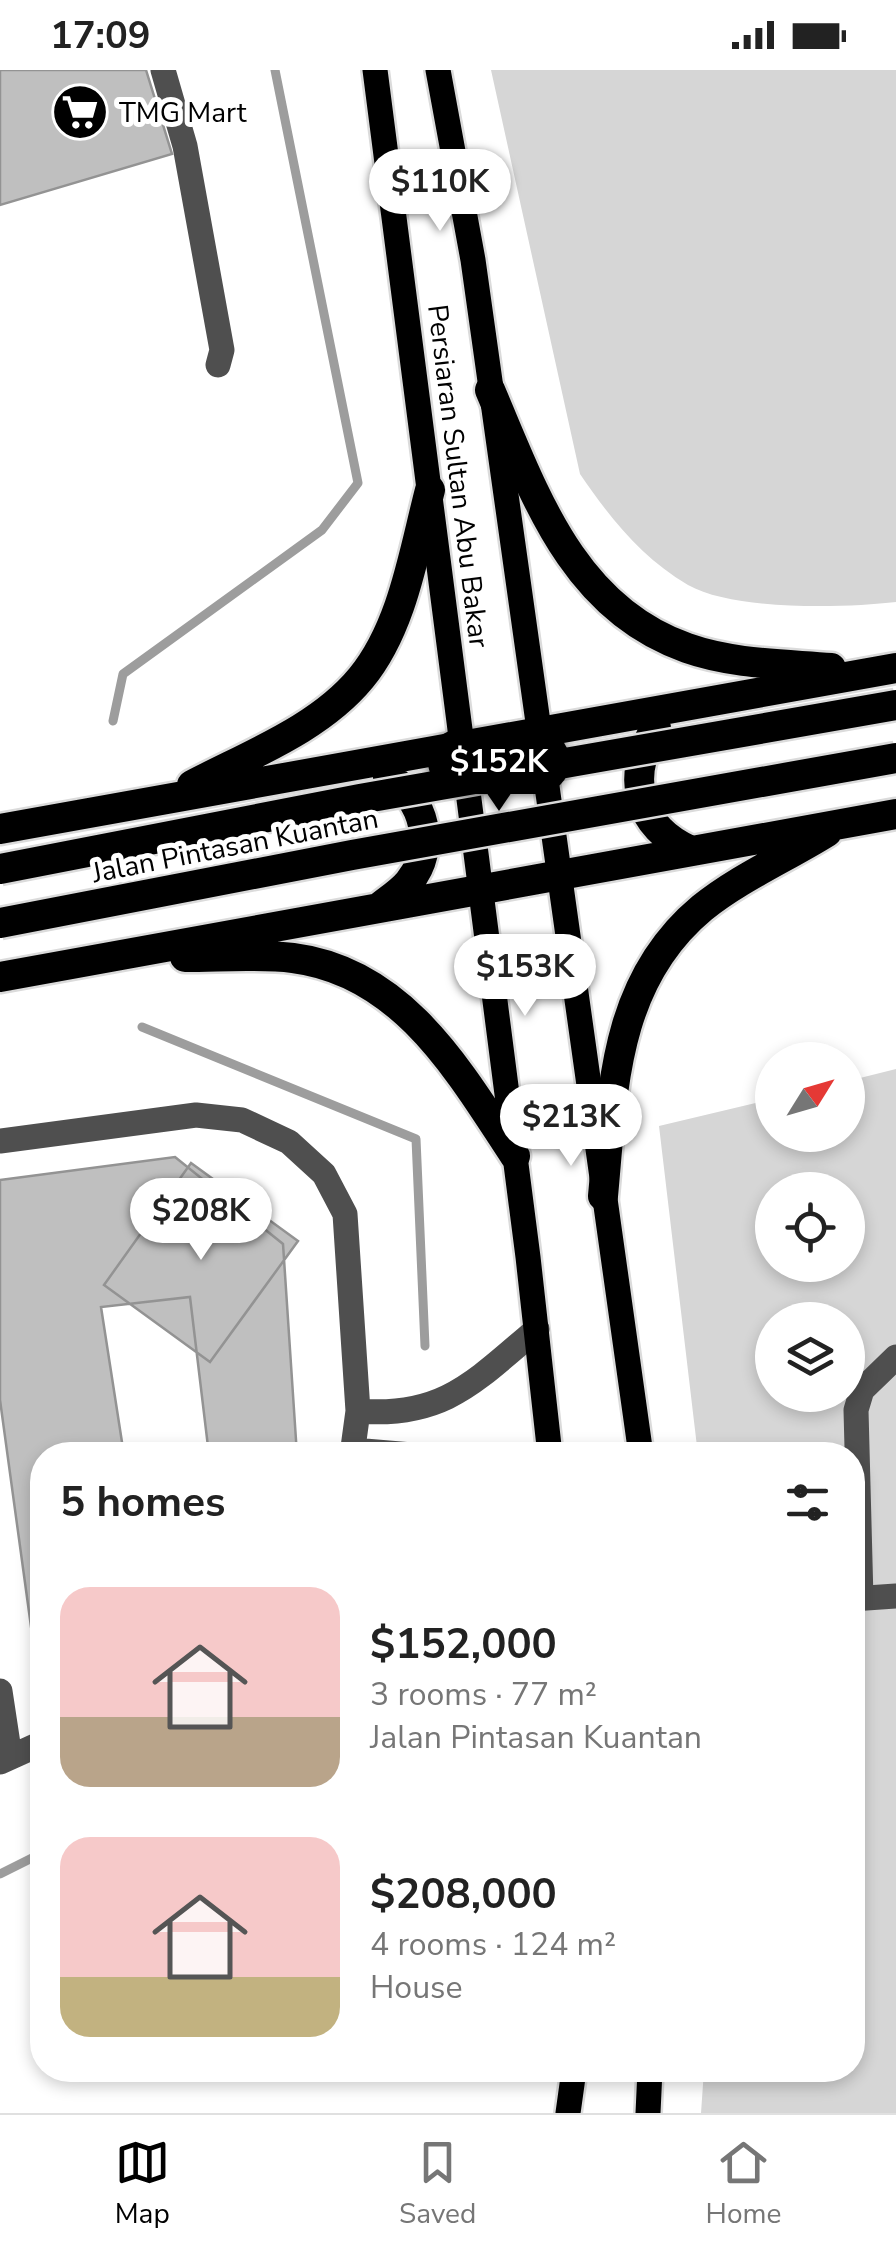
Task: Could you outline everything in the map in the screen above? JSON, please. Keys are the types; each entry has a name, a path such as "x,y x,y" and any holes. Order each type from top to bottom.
{"highway":[{"path":"490,390 560,544 597,593 639,626 686,648 730,659 885,670"},
{"path":"163,800 318,716 361,678 378,650 407,580 430,490"},
{"path":"0,830 885,670"},
{"name":"Jalan Pintasan Kuantan","path":"0,870 360,799 896,705"},
{"path":"678,706 644,747 637,772 639,798 650,822 668,841 691,851"},
{"name":"Jalan Pintasan Kuantan","path":"0,924 352,855 896,758"},
{"path":"332,770 380,772 396,782 420,811 426,848 418,868 408,884 378,908"},
{"path":"0,977 896,814"},
{"path":"603,1196 618,1049 639,984 666,944 703,908 843,823"},
{"path":"117,956 293,958 344,971 368,983 405,1009 436,1042 515,1156"}],"main road":[{"name":"Persiaran Sultan Abu Bakar","path":"375,70 549,1442"},
{"name":"Persiaran Sultan Abu Bakar","path":"438,70 472,260 639,1442"},
{"path":"568,2113 572,2082"},
{"path":"648,2113 649,2082"}],"street":[{"path":"164,70 186,146 222,350 218,365"},
{"path":"0,1141 196,1115 242,1120 289,1142 324,1174 345,1214 358,1411 354,1442"},
{"path":"358,1411 418,1411 467,1386 537,1329"},
{"path":"856,1442 856,1410 862,1390 896,1358"},
{"path":"865,1598 896,1596"},
{"path":"0,1691 5,1760 30,1749"}],"shaded area":[{"path":"491,70 896,70 896,602 790,606 708,593 688,585 656,562 603,506 580,474"},
{"path":"896,1069 896,2113 701,2113 703,2082 865,2082 865,1442 696,1442 659,1126 755,1103 755,1152 865,1152 865,1077"}],"building":[{"name":"TMG Mart","path":"0,70 146,70 172,154 0,205"},
{"path":"175,1157 283,1244 296,1442 207,1442 190,1297 101,1307 122,1442 30,1442 30,1619 0,1400 0,1180"},
{"path":"191,1163 298,1241 210,1362 104,1285"}],"waterway":[{"path":"113,721 123,674 322,530 358,483 275,70"},
{"path":"142,1027 416,1139 425,1346"},
{"path":"0,1874 30,1859"}],"place":[{"name":"TMG Mart","path":"80,112"}]}
